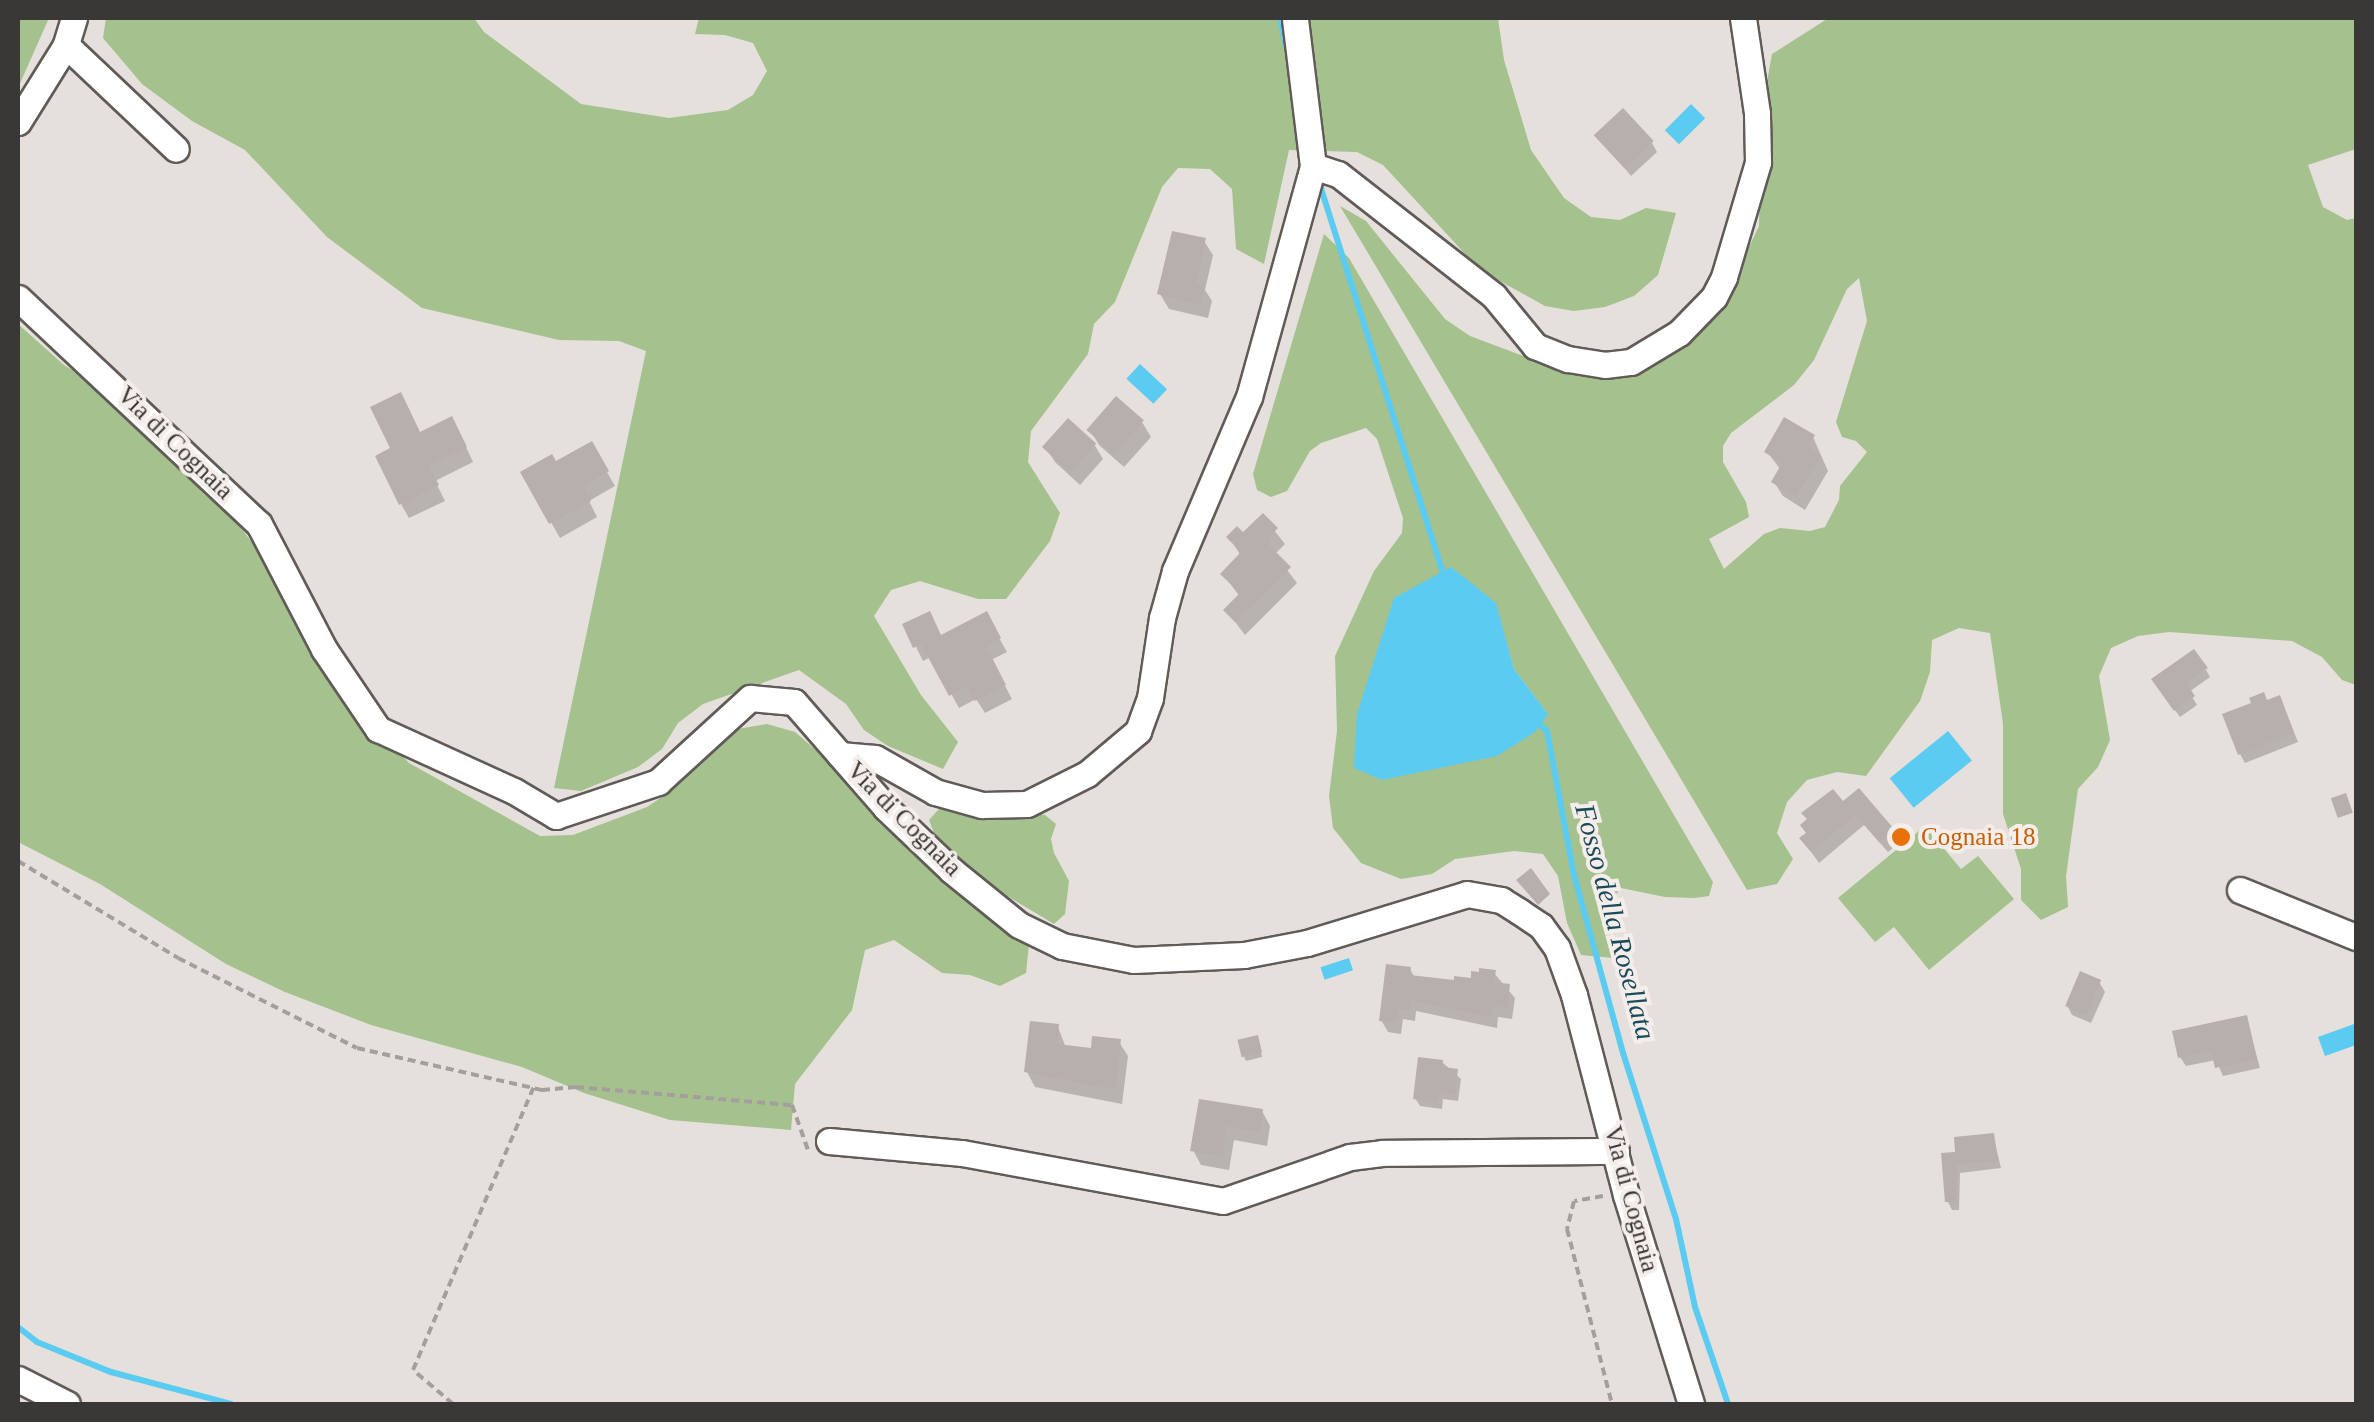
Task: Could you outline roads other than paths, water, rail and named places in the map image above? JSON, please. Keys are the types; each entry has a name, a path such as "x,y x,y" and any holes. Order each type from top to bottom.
{"street":[{"path":"18,122 66,44 74,18"},
{"path":"1313,166 1338,174 1494,296 1536,346 1568,359 1606,365 1631,362 1679,333 1714,297 1724,277 1758,162 1757,113 1743,18"},
{"path":"840,755 875,758 936,792 982,805 1027,804 1088,774 1138,731 1150,698 1162,618 1175,571 1248,397 1313,166 1295,20"},
{"path":"66,44 176,149"},
{"name":"Via di Cognaia","path":"18,298 259,524 324,649 378,729 514,791 556,816 658,782 750,698 794,702 886,808 951,870 1018,924 1062,946 1134,960 1244,955 1308,943 1467,894 1501,900 1541,926 1556,948 1574,996 1626,1195 1691,1404"},
{"path":"2240,890 2356,936"},
{"path":"829,1141 962,1153 1223,1201 1350,1157 1382,1153 1616,1151"},
{"path":"18,1379 67,1404"}],"water":[{"path":"1691,104 1705,118 1679,144 1665,130"},
{"path":"1140,364 1167,389 1153,404 1126,379"},
{"path":"1451,567 1496,603 1514,669 1548,714 1535,732 1497,756 1382,780 1354,768 1357,714 1394,598"},
{"path":"1948,731 1972,761 1914,808 1890,778"},
{"path":"1349,958 1353,970 1324,980 1320,967"},
{"path":"2354,1024 2356,1045 2325,1056 2318,1037"}],"waterway":[{"name":"Fosso della Rosellata","path":"1280,18 1286,46"},
{"name":"Fosso della Rosellata","path":"1318,179 1444,577"},
{"name":"Fosso della Rosellata","path":"1535,720 1547,731 1574,875 1623,1053 1676,1219 1695,1307 1728,1404"},
{"path":"18,1327 37,1342 111,1372 231,1404"}],"place":[{"name":"Cognaia 18","path":"1901,837"}]}
